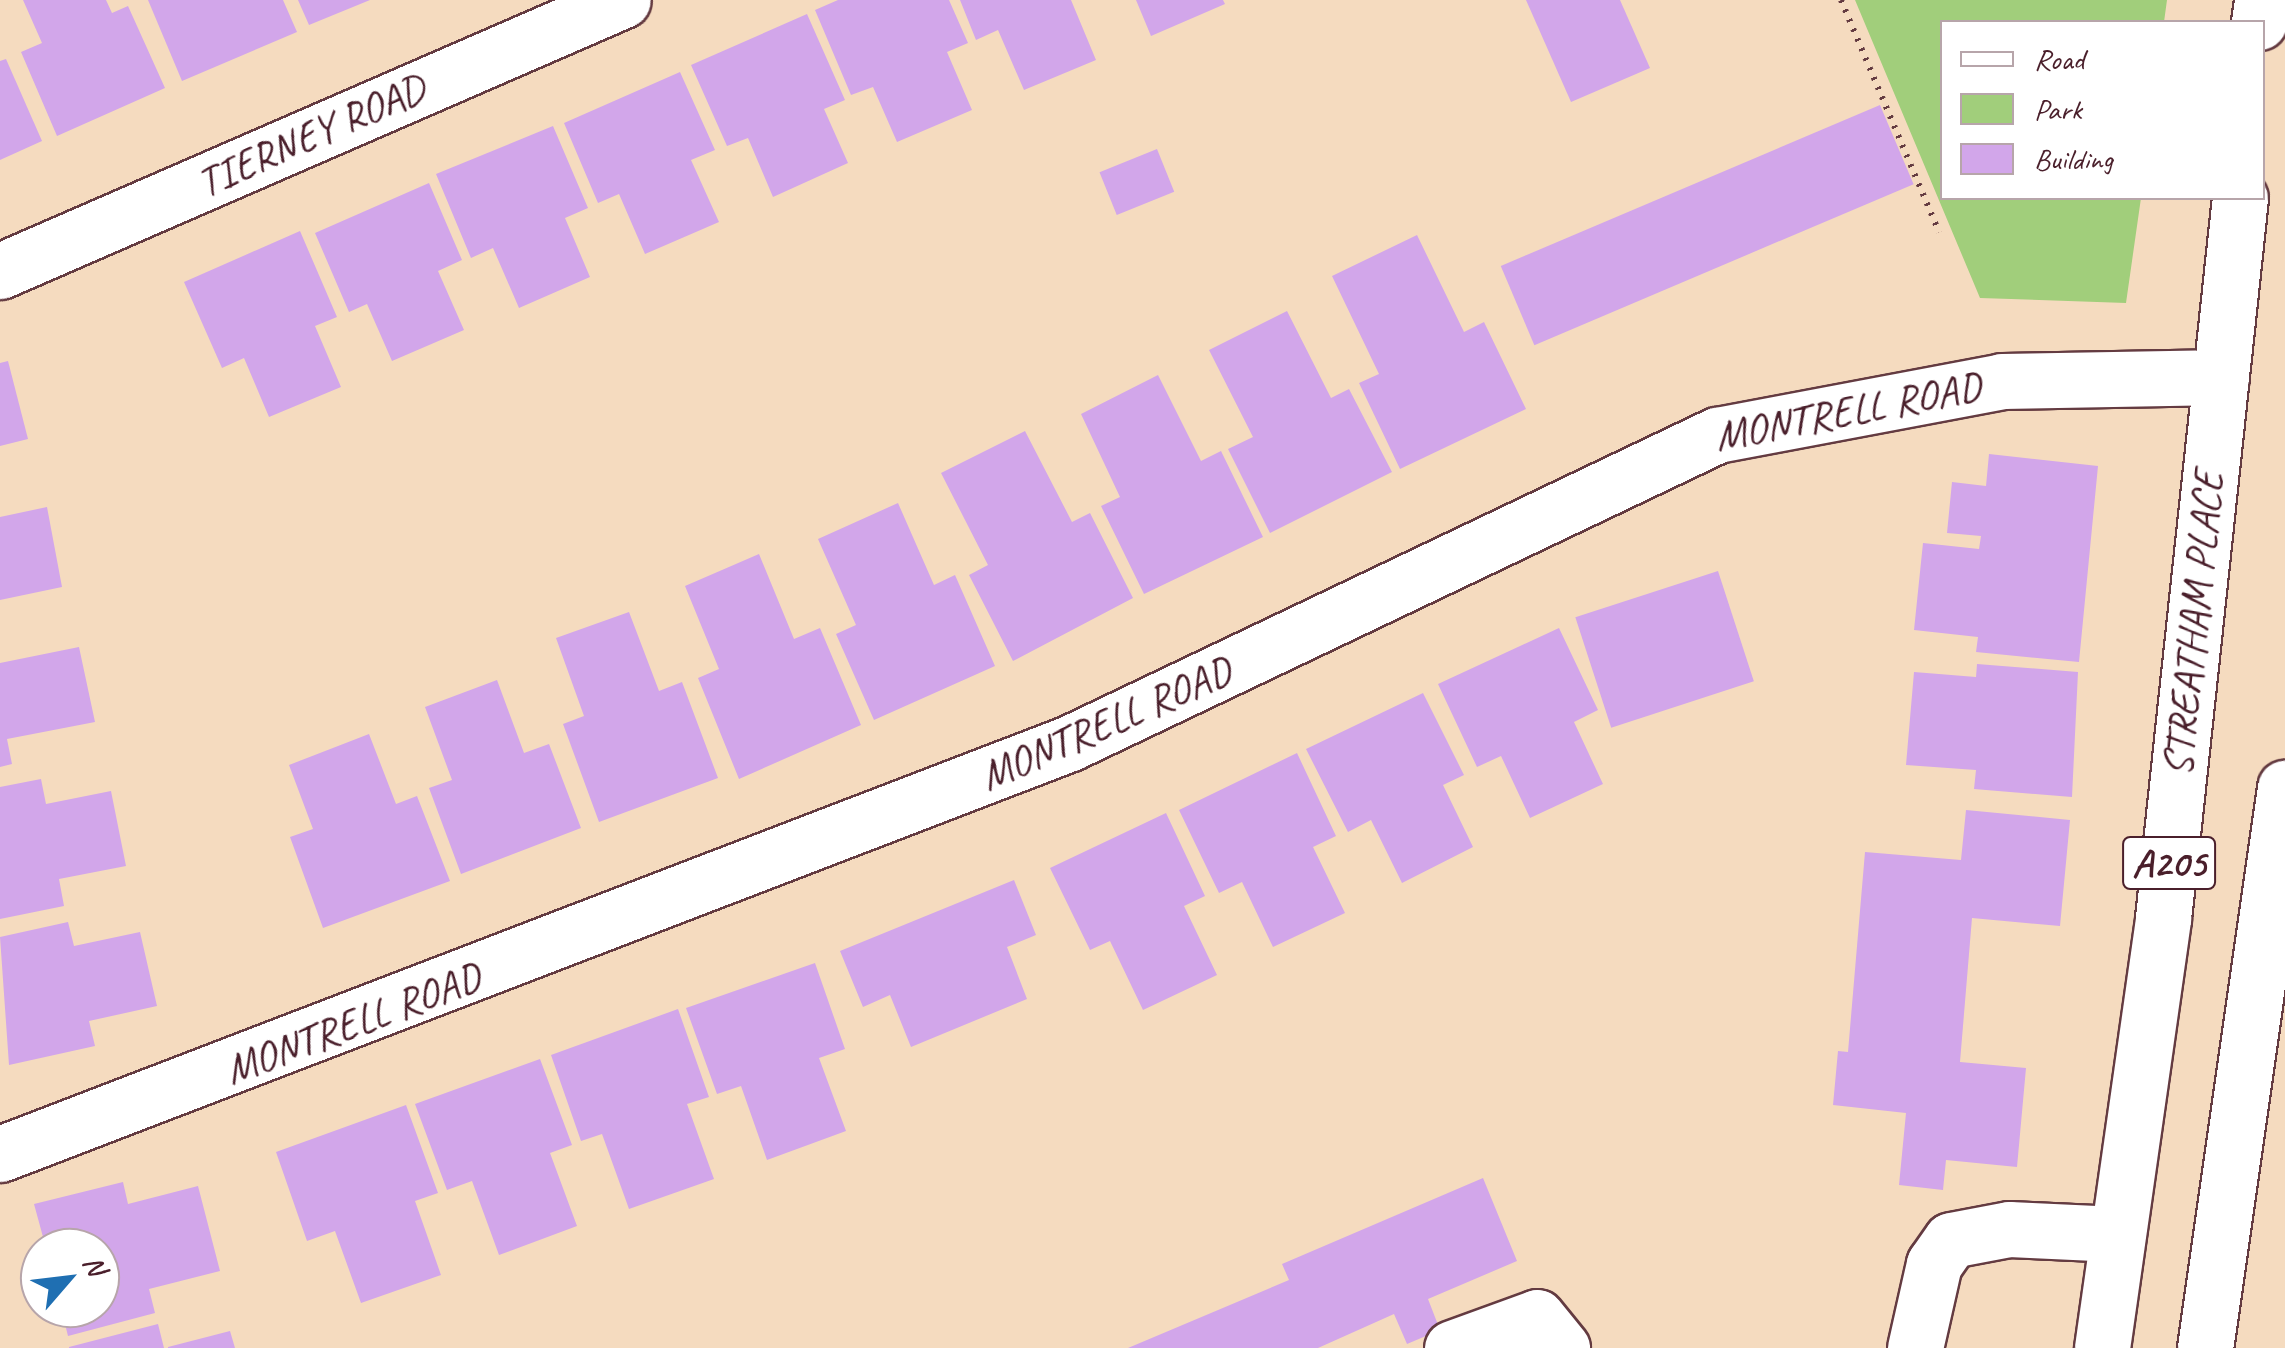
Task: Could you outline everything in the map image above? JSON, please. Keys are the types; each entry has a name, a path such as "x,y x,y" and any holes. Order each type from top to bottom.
{"main road":[{"name":"TIERNEY ROAD","path":"0,272 622,0"},
{"name":"STREATHAM PLACE","path":"2102,1348 2163,918 2240,200"},
{"name":"MONTRELL ROAD","path":"0,1154 1070,743 1716,435 2002,381 2221,377"},
{"name":"A205","path":"2205,1348 2285,788"},
{"path":"1915,1348 1934,1264 1951,1240 2009,1230 2117,1234"},
{"path":"1452,1348 1537,1317 1562,1348"}],"path":[{"path":"1841,0 1939,232"}],"green space":[{"path":"1855,0 2167,0 2164,20 1940,20 1940,200 2141,200 2126,303 1980,298"}],"building":[{"path":"23,0 106,0 112,13 128,6 165,88 57,136 21,52 42,43"},
{"path":"148,0 283,0 297,32 182,81"},
{"path":"298,0 370,0 309,25"},
{"path":"838,0 949,0 968,43 947,52 972,110 897,142 873,87 851,95 815,10"},
{"path":"960,0 1071,0 1096,60 1024,90 998,30 976,40"},
{"path":"1136,0 1223,0 1225,4 1151,36"},
{"path":"1526,0 1620,0 1650,68 1571,102"},
{"path":"807,14 845,100 824,109 848,163 773,197 748,138 727,146 691,65"},
{"path":"6,59 42,141 0,160 0,61"},
{"path":"680,72 715,150 691,160 719,222 645,254 619,194 598,203 564,123"},
{"path":"1880,105 1914,184 1534,345 1501,266"},
{"path":"553,126 588,208 565,218 590,277 519,308 493,248 471,258 436,174"},
{"path":"1157,149 1174,192 1117,215 1100,172"},
{"path":"429,183 462,260 438,271 464,330 392,361 367,304 349,312 315,233"},
{"path":"300,231 337,317 315,326 341,387 269,417 244,358 222,368 184,282"},
{"path":"1417,235 1464,332 1484,322 1526,409 1400,469 1359,383 1379,374 1332,276"},
{"path":"1287,311 1331,398 1349,389 1392,472 1270,533 1228,449 1253,437 1209,350"},
{"path":"8,361 28,439 0,446 0,363"},
{"path":"1158,375 1201,461 1221,451 1263,537 1144,594 1101,506 1120,497 1081,414"},
{"path":"1025,431 1072,522 1090,513 1133,598 1013,661 969,575 988,565 941,473"},
{"path":"1989,454 2098,466 2079,662 1976,652 1978,637 1914,630 1923,543 1979,549 1981,536 1947,533 1952,482 1986,486"},
{"path":"898,503 934,585 955,575 995,666 874,720 836,634 856,625 818,539"},
{"path":"47,507 62,587 0,600 0,517"},
{"path":"759,554 794,639 820,628 861,725 739,779 698,678 719,669 685,586"},
{"path":"1718,571 1754,681 1611,728 1575,617"},
{"path":"629,612 659,691 682,682 718,778 599,822 563,724 584,716 556,638"},
{"path":"1559,628 1598,710 1574,722 1603,784 1530,818 1501,756 1477,767 1438,684"},
{"path":"79,647 95,722 7,739 12,764 0,767 0,663"},
{"path":"1977,664 2078,672 2072,797 1974,789 1976,770 1906,765 1914,672 1976,677"},
{"path":"497,680 524,753 549,744 581,828 461,874 429,788 452,780 425,707"},
{"path":"1423,693 1464,775 1443,785 1473,847 1402,883 1371,820 1348,832 1306,749"},
{"path":"369,734 396,804 417,796 450,881 323,928 290,837 313,829 289,765"},
{"path":"1297,753 1336,836 1313,847 1345,913 1273,947 1242,882 1219,893 1179,810"},
{"path":"41,779 46,804 111,791 126,866 59,879 64,906 0,919 0,787"},
{"path":"1966,810 2070,820 2060,926 1972,918 1960,1062 2026,1068 2017,1167 1946,1160 1943,1190 1899,1185 1906,1113 1833,1105 1838,1051 1848,1052 1865,852 1961,860"},
{"path":"1166,813 1205,896 1184,906 1217,975 1143,1010 1110,941 1090,950 1050,868"},
{"path":"1014,880 1036,935 1007,947 1027,999 911,1047 890,995 863,1007 840,951"},
{"path":"68,922 74,946 140,932 157,1006 89,1021 95,1046 9,1065 0,937"},
{"path":"815,963 845,1049 819,1058 846,1131 767,1160 741,1086 717,1094 686,1008"},
{"path":"678,1009 709,1097 687,1104 714,1179 629,1209 602,1134 581,1141 551,1055"},
{"path":"540,1059 572,1145 550,1153 577,1226 499,1255 472,1181 447,1190 415,1104"},
{"path":"406,1105 438,1193 415,1201 441,1275 361,1303 335,1231 307,1241 276,1152"},
{"path":"1483,1178 1517,1261 1428,1299 1440,1330 1407,1344 1394,1314 1318,1348 1128,1348 1289,1280 1282,1264"},
{"path":"123,1182 128,1204 198,1186 220,1271 149,1289 155,1313 120,1322 120,1228 41,1228 34,1204"},
{"path":"158,1324 164,1348 69,1348 69,1347"},
{"path":"66,1328 98,1328 68,1336"},
{"path":"230,1331 235,1348 168,1348 168,1347"}]}
